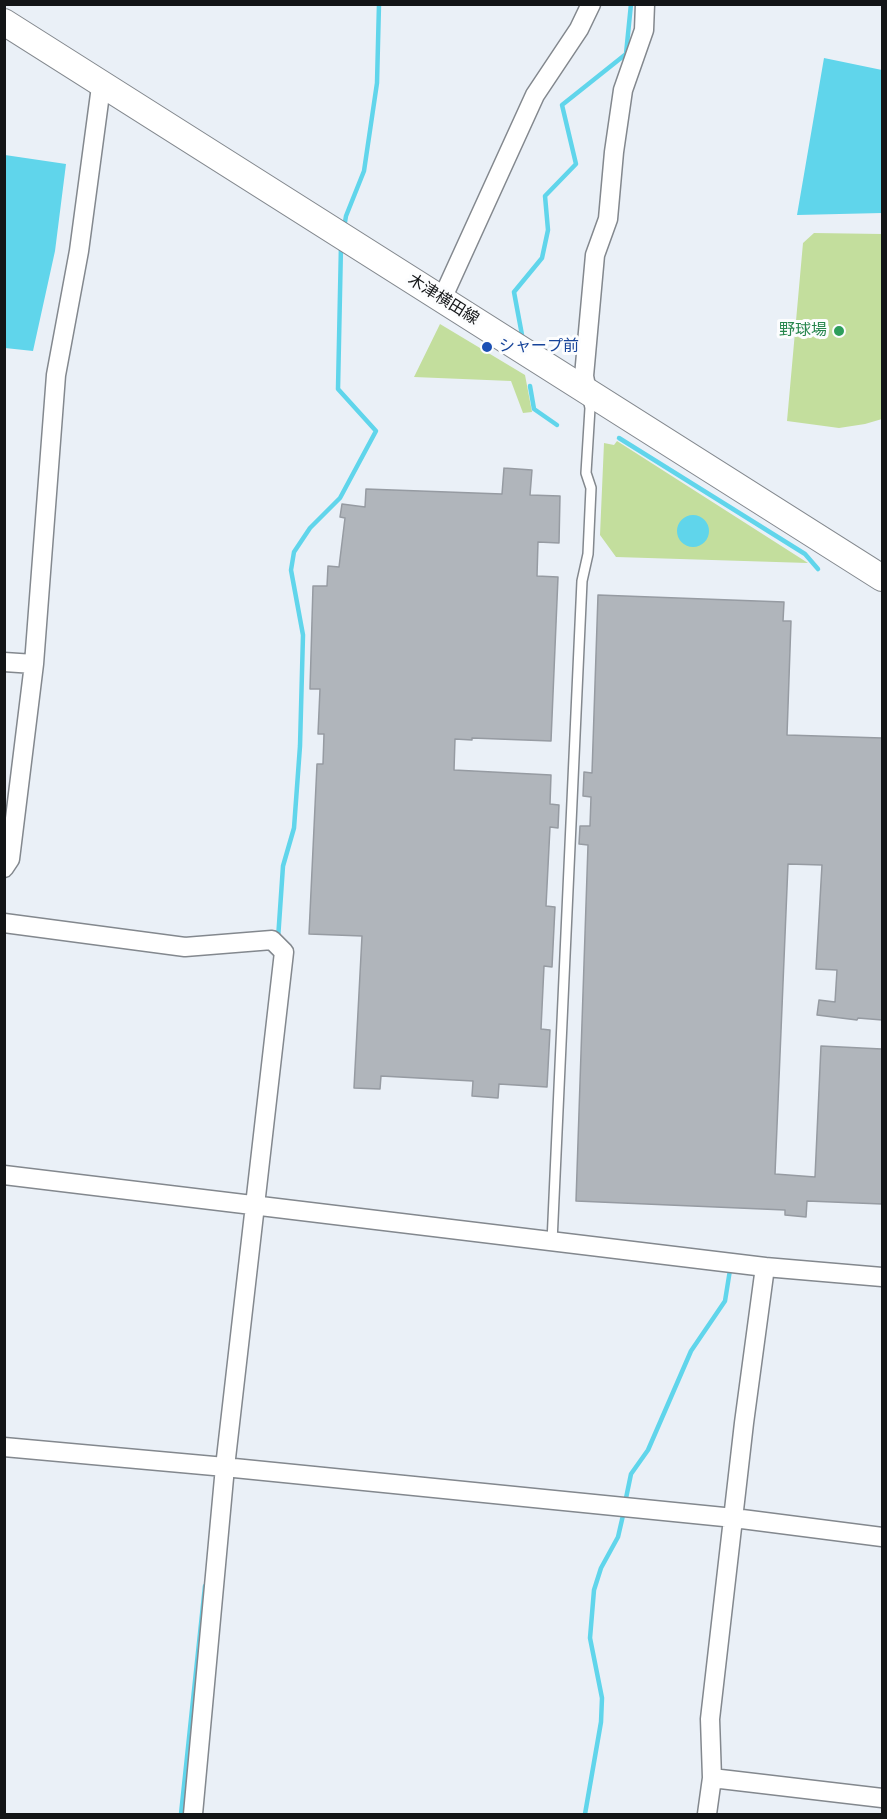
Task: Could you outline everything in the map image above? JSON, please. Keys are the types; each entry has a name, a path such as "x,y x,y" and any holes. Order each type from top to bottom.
{"main road":[{"name":"木津横田線","path":"4,22 882,578"}],"street":[{"path":"442,299 535,95 579,29 591,4"},
{"path":"587,392 584,376 595,255 608,219 623,90 644,30 645,4"},
{"path":"4,868 10,859 34,663 56,375 79,251 100,94 105,86"},
{"path":"4,662 34,663"},
{"path":"4,923 185,948 278,946 256,1206 220,1466 193,1815"},
{"path":"4,1175 765,1267 882,1277"},
{"path":"707,1815 712,1778 711,1719 744,1424 765,1267"},
{"path":"4,1447 220,1466 734,1518 882,1537"},
{"path":"712,1778 882,1798"}],"lane":[{"path":"552,1242 582,581 588,554 591,499 591,488 586,473 590,408 587,392"}],"green space":[{"name":"野球場","path":"814,233 882,234 882,419 839,428 787,421 803,243"},
{"path":"440,324 525,375 532,412 523,413 511,381 414,377"},
{"path":"617,441 808,563 616,557 600,535 604,443 614,445"}],"water":[{"path":"824,58 882,70 882,213 797,215"},
{"path":"5,155 66,164 55,251 33,351 5,348"},
{"path":"693,515 704,520 709,531 704,542 693,547 682,542 677,531 682,520"}],"building":[{"path":"504,468 532,470 530,495 560,496 559,543 538,542 537,576 558,577 551,741 455,739 454,770 551,775 550,804 559,805 558,828 550,827 546,906 555,907 552,967 544,966 541,1029 550,1030 547,1087 499,1084 498,1098 472,1096 473,1081 381,1076 380,1089 354,1088 362,936 309,934 317,764 323,764 324,734 318,734 320,689 310,689 313,586 327,586 328,566 339,567 345,518 340,517 342,504 365,507 366,489 502,494"},
{"path":"598,595 784,602 783,621 791,621 787,735 882,738 882,1020 858,1018 857,1020 817,1015 819,1000 835,1002 837,970 816,969 822,865 788,864 775,1174 815,1177 821,1046 882,1049 882,1204 807,1201 806,1217 785,1215 785,1210 576,1201 588,845 579,844 580,826 590,826 591,797 583,796 584,772 592,773"}],"waterway":[{"path":"344,228 346,216 364,171 377,83 379,4"},
{"path":"522,335 514,292 542,258 548,230 545,196 576,164 562,105 626,54 631,4"},
{"path":"278,939 283,866 294,828 300,746 303,635 291,570 294,552 310,528 340,498 376,431 338,389 341,245"},
{"path":"530,386 534,409 557,425"},
{"path":"619,438 805,554 818,569"},
{"path":"625,1503 631,1474 648,1450 691,1351 725,1301 730,1270"},
{"path":"585,1814 601,1722 602,1698 590,1638 594,1590 601,1568 618,1537 624,1511"},
{"path":"181,1814 205,1586"}],"place":[{"name":"野球場","path":"839,331"},
{"name":"シャープ前","path":"487,347"}]}
